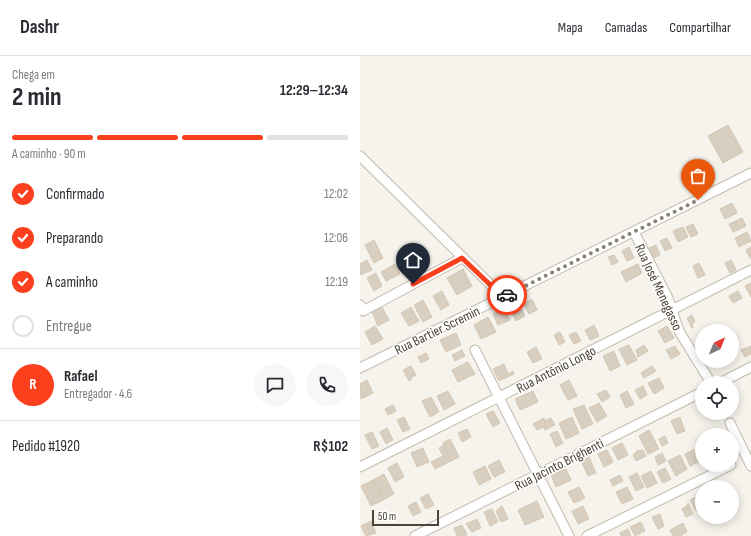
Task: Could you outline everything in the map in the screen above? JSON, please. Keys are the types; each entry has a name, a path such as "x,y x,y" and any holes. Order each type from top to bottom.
{"street":[{"path":"360,156 503,297"},
{"name":"Rua Bartier Scremin","path":"360,368 750,175"},
{"name":"Rua José Menegasso","path":"634,232 673,310 679,331 708,376"},
{"path":"360,305 363,311 462,258"},
{"name":"Rua Antônio Longo","path":"360,467 751,270"},
{"path":"475,350 569,536"},
{"path":"734,376 751,367"},
{"name":"Rua Jacinto Brighenti","path":"415,536 695,396"},
{"path":"730,423 749,456 751,466"},
{"path":"739,461 749,456"},
{"path":"587,536 718,472"}],"building":[{"path":"728,125 743,152 723,163 708,136"},
{"path":"732,203 737,213 725,219 720,209"},
{"path":"742,218 746,226 733,232 729,224"},
{"path":"693,224 698,234 691,237 686,227"},
{"path":"683,227 688,237 678,242 673,231"},
{"path":"747,232 751,241 739,247 735,238"},
{"path":"667,238 672,248 665,251 660,241"},
{"path":"374,240 383,258 374,263 365,245"},
{"path":"656,245 660,255 654,258 649,248"},
{"path":"629,247 634,258 627,261 622,251"},
{"path":"751,247 751,258 750,258 746,250"},
{"path":"614,255 618,262 612,265 608,257"},
{"path":"367,260 372,270 360,275 360,264"},
{"path":"731,260 736,270 730,273 725,263"},
{"path":"699,263 705,275 698,278 693,266"},
{"path":"395,264 400,274 386,281 381,272"},
{"path":"638,264 642,273 626,282 621,272"},
{"path":"463,269 472,286 457,295 447,278"},
{"path":"376,273 382,286 374,291 367,278"},
{"path":"751,283 751,297 745,286"},
{"path":"442,291 449,305 441,310 433,296"},
{"path":"738,291 742,298 733,303 729,296"},
{"path":"532,299 537,310 529,314 524,304"},
{"path":"423,300 432,317 423,322 414,305"},
{"path":"518,303 525,316 516,321 510,308"},
{"path":"382,307 389,320 378,326 372,312"},
{"path":"411,307 419,321 409,326 401,313"},
{"path":"504,309 510,320 498,325 493,314"},
{"path":"692,315 695,322 692,324 693,328 687,318"},
{"path":"488,317 496,332 481,339 474,325"},
{"path":"594,325 599,336 590,340 585,330"},
{"path":"375,326 383,339 372,345 365,332"},
{"path":"667,326 674,338 665,343 658,331"},
{"path":"560,332 565,342 559,345 554,335"},
{"path":"576,332 581,341 574,344 569,335"},
{"path":"456,333 461,345 446,352 440,340"},
{"path":"629,345 637,360 627,365 619,349"},
{"path":"644,345 648,351 638,357 636,350"},
{"path":"675,346 680,354 671,359 666,350"},
{"path":"751,346 751,354 745,357 741,350"},
{"path":"536,347 542,359 533,363 527,352"},
{"path":"462,350 465,356 455,361 452,355"},
{"path":"614,351 620,366 610,371 603,356"},
{"path":"426,353 429,359 421,363 418,357"},
{"path":"468,362 475,374 458,382 452,370"},
{"path":"504,364 508,374 513,371 514,374 499,381 493,369"},
{"path":"411,366 416,375 411,377 412,379 409,381 403,370"},
{"path":"652,366 656,371 644,378 641,373"},
{"path":"659,378 664,388 654,394 648,383"},
{"path":"367,380 373,393 361,399 360,384"},
{"path":"569,380 577,396 568,400 560,385"},
{"path":"643,386 647,395 640,399 635,390"},
{"path":"606,390 610,397 602,402 597,394"},
{"path":"448,391 455,404 444,410 437,396"},
{"path":"533,391 538,402 520,410 515,399"},
{"path":"627,391 634,404 626,408 620,395"},
{"path":"431,397 439,412 430,417 422,401"},
{"path":"599,403 607,416 597,422 589,408"},
{"path":"393,405 396,411 388,415 385,409"},
{"path":"584,405 593,424 582,429 573,409"},
{"path":"493,411 500,423 493,427 486,414"},
{"path":"404,417 410,429 403,432 397,420"},
{"path":"572,417 579,433 566,439 559,423"},
{"path":"680,417 685,431 677,434 671,421"},
{"path":"544,418 545,421 551,418 555,425 545,430 544,427 537,430 533,424"},
{"path":"387,428 393,440 386,444 380,432"},
{"path":"467,429 471,437 462,442 458,433"},
{"path":"649,430 659,449 648,454 639,436"},
{"path":"557,431 563,443 556,447 550,434"},
{"path":"372,432 379,446 372,449 365,435"},
{"path":"665,436 668,443 662,446 659,439"},
{"path":"450,439 459,457 451,461 443,443"},
{"path":"622,443 628,455 618,460 612,448"},
{"path":"444,445 451,461 435,469 431,462 443,456 439,448"},
{"path":"423,448 429,462 417,467 411,453"},
{"path":"695,449 695,464 690,466 685,454"},
{"path":"607,450 613,462 604,467 598,454"},
{"path":"638,450 643,450 646,456 636,461 633,455"},
{"path":"662,453 666,461 658,465 655,457"},
{"path":"680,455 687,469 676,476 668,461"},
{"path":"589,457 596,473 588,476 581,461"},
{"path":"499,460 505,472 494,477 488,466"},
{"path":"397,463 404,477 395,482 388,468"},
{"path":"485,466 491,479 479,485 473,472"},
{"path":"665,468 671,479 663,483 657,472"},
{"path":"566,469 571,480 556,487 551,475"},
{"path":"651,471 657,483 647,488 641,476"},
{"path":"637,473 644,487 636,491 629,477"},
{"path":"384,474 394,494 383,500 373,480"},
{"path":"620,475 623,481 613,486 610,480"},
{"path":"373,480 383,500 371,506 361,486"},
{"path":"579,487 585,498 574,503 568,492"},
{"path":"627,487 633,499 622,504 616,492"},
{"path":"428,494 434,505 426,509 420,498"},
{"path":"695,498 695,509 690,500"},
{"path":"537,501 544,517 525,525 518,510"},
{"path":"416,502 421,512 413,516 408,506"},
{"path":"688,503 693,514 686,517 682,509 687,506"},
{"path":"502,506 508,519 501,522 496,511"},
{"path":"583,506 589,519 578,524 572,511"},
{"path":"492,509 498,522 490,526 484,512"},
{"path":"660,514 664,526 658,529 652,517"},
{"path":"477,519 481,528 472,532 466,524"},
{"path":"371,521 376,533 366,536 361,526"},
{"path":"641,522 645,531 635,536 630,527"},
{"path":"683,523 687,532 680,536 673,536 670,530"},
{"path":"462,525 467,535 457,536 454,528"},
{"path":"628,529 631,536 621,536 620,533"}],"way so far":[{"path":"507,295 698,200"}],"route":[{"path":"413,284 462,258 503,297 507,295"}]}
